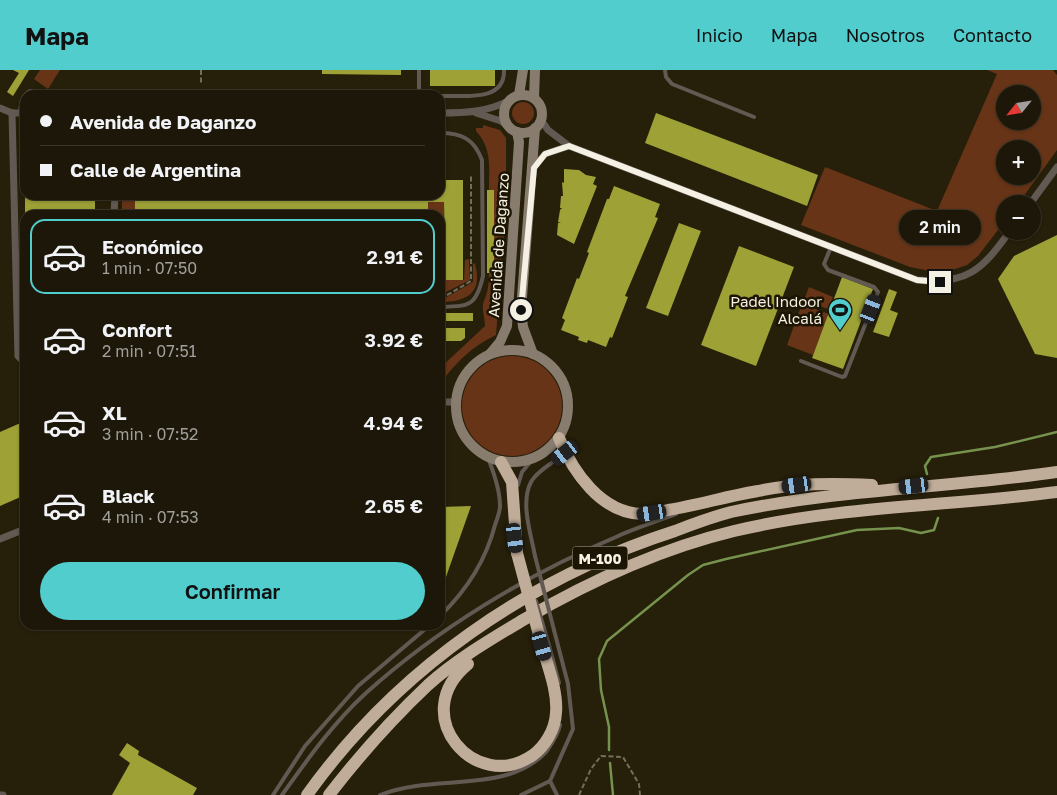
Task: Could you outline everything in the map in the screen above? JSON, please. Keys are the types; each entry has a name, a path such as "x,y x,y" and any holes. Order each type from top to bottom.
{"highway":[{"path":"559,438 565,453 586,484 606,502 622,511 642,514 699,505 758,490 817,482 914,486"},
{"path":"495,460 512,482 520,553 546,646 556,713 550,734 540,749 526,760 511,766 493,767 474,761 455,746 445,725 444,699 456,674 521,621"},
{"name":"M-100","path":"308,795 358,732 419,673 476,628 513,603 564,575 624,547 730,513 821,497 914,486 989,482 1057,472"},
{"name":"M-100","path":"329,795 356,761 429,685 482,643 573,591 631,564 734,531 804,518 1057,492"}],"main road":[{"path":"523,70 515,98 504,114 513,129 526,133 538,124 540,106 534,98 535,70"},
{"path":"515,98 534,98"},
{"name":"Avenida de Daganzo","path":"533,354 523,327 521,310 538,124"},
{"name":"Avenida de Daganzo","path":"490,354 500,342 507,326 516,215 519,142 513,129"},
{"path":"504,350 519,350 533,354 548,362 559,375 566,390 568,415 559,438 547,451 532,460 511,463 495,460 474,448 464,435 457,419 456,402 459,387 466,373 477,362 490,354 504,350"}],"street":[{"path":"445,113 475,113 497,107 515,98"},
{"path":"0,108 12,113 20,113"},
{"path":"12,113 18,356 20,358"},
{"path":"475,113 501,121 513,129"},
{"path":"538,124 569,146 917,280 940,282 959,279 978,269 995,252 1004,240"},
{"path":"534,168 545,154 569,146"},
{"path":"1037,195 1057,167"},
{"path":"445,402 456,402"},
{"path":"0,539 20,531"}],"lane":[{"path":"419,70 419,90"},
{"path":"445,96 490,94 502,85 504,70"},
{"path":"665,70 666,77 672,84 754,117"},
{"path":"445,133 457,133 468,140 479,151 482,160 483,276 479,295 472,303 465,306 445,307"},
{"path":"801,361 842,377 845,376 878,292 874,287 828,270 824,264 831,247"},
{"path":"521,795 550,781 573,729 568,684 529,528 528,492 531,481 565,453"},
{"path":"445,611 476,573 491,541 500,507 495,460"},
{"path":"520,553 518,484 522,472 532,460"},
{"path":"282,795 309,756 365,694 424,645 507,592 558,564 616,536 699,505"},
{"path":"273,795 305,746 358,686 424,630"},
{"path":"546,646 561,695"},
{"path":"516,778 538,763 558,733 563,704"},
{"path":"550,781 557,795"},
{"path":"380,795 390,791 421,788 446,789"}],"path":[{"path":"201,70 201,90"},
{"path":"445,296 472,281 471,174"},
{"path":"578,795 591,769 601,756 623,757 639,784 640,795"}],"shaded area":[{"path":"40,70 60,70 48,89 34,79"},
{"path":"987,70 1053,70 1057,75 1057,150 1041,172 1041,140 996,140 996,185 1032,185 1024,195 996,195 996,233 978,256 967,265 935,272 910,267 801,225 825,167 937,211 997,74"},
{"path":"523,102 531,105 534,113 531,121 523,124 515,121 512,113 515,105"},
{"path":"483,125 500,130 506,138 506,214 496,335 466,355 445,377 445,363 485,326 483,304 488,287 489,273 494,272 494,190 489,190 489,158 485,144 476,131 476,128 483,128"},
{"path":"122,200 135,200 135,210 122,210"},
{"path":"428,202 444,202 444,210 428,210"},
{"path":"469,259 470,280 445,292 445,280 464,280 465,260"},
{"path":"473,263 475,264 477,274 475,289 465,298 445,302 445,298 473,282"},
{"path":"809,287 833,297 828,309 804,300"},
{"path":"802,304 829,314 813,355 787,345"},
{"path":"512,356 522,357 540,364 554,378 561,396 561,416 554,434 540,448 522,455 512,456 502,455 484,448 470,434 463,416 462,406 463,396 470,378 484,364 502,357"}],"building":[{"path":"13,70 29,70 13,96 7,92 19,73"},
{"path":"322,70 401,70 401,75 322,74"},
{"path":"430,70 495,70 495,86 430,86"},
{"path":"656,113 818,175 807,206 645,143"},
{"path":"564,169 579,170 586,175 596,177 593,184 597,186 574,244 557,235 558,223 561,222 558,222 562,208 560,208 561,196 563,196 562,182 564,183"},
{"path":"445,180 463,180 463,280 445,280 444,202 428,202 428,210 135,210 135,200 445,200"},
{"path":"614,186 660,204 655,217 658,218 625,296 628,297 612,338 610,337 606,347 588,340 587,343 578,340 579,337 561,330 565,320 562,318 589,253 587,252 607,199 609,199"},
{"path":"487,190 494,190 494,273 487,273"},
{"path":"25,200 95,200 95,210 25,210"},
{"path":"679,223 701,231 668,316 646,308"},
{"path":"1057,235 1057,358 1035,354 998,279 1014,256"},
{"path":"739,246 794,267 756,366 701,345"},
{"name":"Padel Indoor Alcalá","path":"842,277 873,289 843,369 812,358"},
{"path":"889,289 897,292 890,310 898,313 889,337 873,332"},
{"path":"445,313 473,313 473,321 445,321"},
{"path":"445,328 465,328 465,338 461,341 445,341"},
{"path":"20,423 20,497 0,506 0,432"},
{"path":"471,506 445,580 445,507"},
{"path":"127,743 139,751 138,755 197,788 193,795 112,795 130,763 119,755"}],"waterway":[{"path":"927,474 925,466 931,457 995,447 1057,432"},
{"path":"609,750 609,727 601,690 599,659 607,641 688,575 703,565 857,530 899,528 921,533 934,530 938,518"},
{"path":"610,763 613,795"}],"place":[{"name":"Padel Indoor Alcalá","path":"840,331"}],"route":[{"path":"521,310 534,168 545,154 569,146 917,280 940,282"}]}
